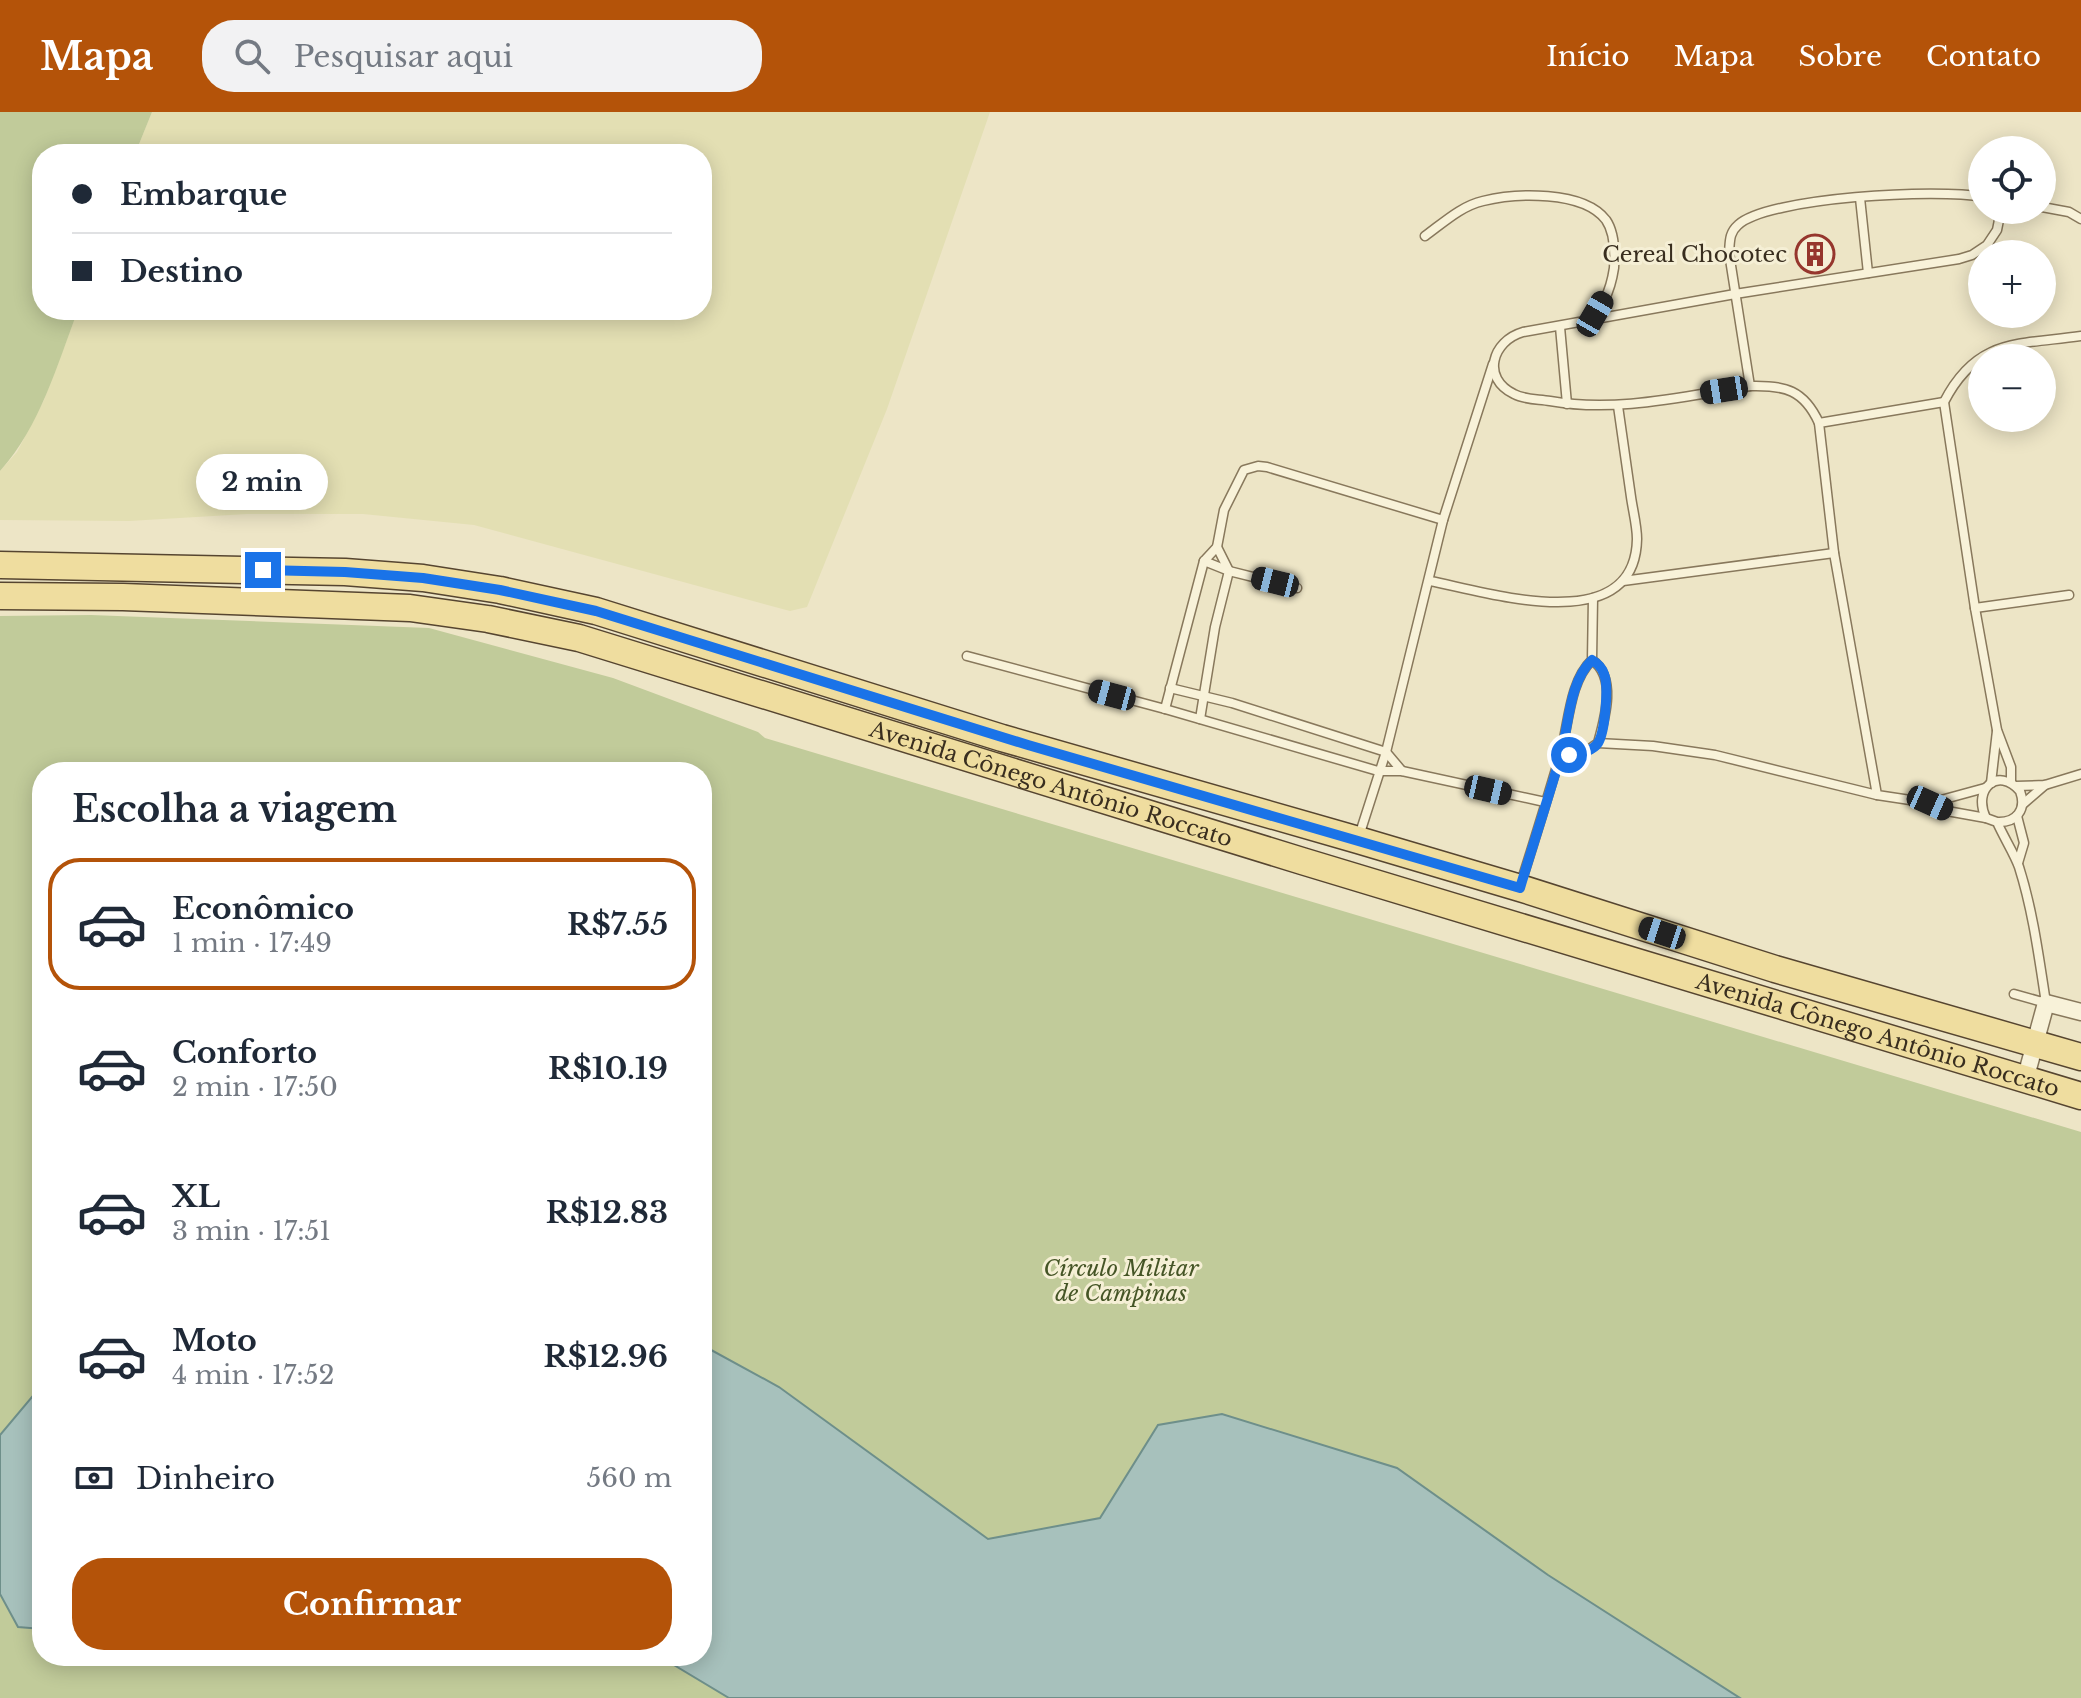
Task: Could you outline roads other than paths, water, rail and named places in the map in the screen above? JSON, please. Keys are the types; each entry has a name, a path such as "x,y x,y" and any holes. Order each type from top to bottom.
{"main road":[{"name":"Avenida Cônego Antônio Roccato","path":"0,565 345,572 423,578 500,590 596,611 1002,738 1358,840 1775,969 2081,1057"},
{"name":"Avenida Cônego Antônio Roccato","path":"0,596 123,597 410,608 488,619 579,638 2081,1096"}],"street":[{"path":"2025,1080 2046,1003 2081,1012"}],"lane":[{"path":"1750,386 1729,253 1730,235 1738,225 1750,217 1775,209 1897,193 1968,194"},
{"path":"1425,236 1455,213 1481,201 1538,196 1568,199 1588,207 1606,220 1613,237 1615,256 1613,277 1606,295 1595,314 1583,323"},
{"path":"1860,198 1868,273"},
{"path":"2056,210 2081,219"},
{"path":"1358,840 1386,752 1443,520 1494,360 1503,341 1513,335 1735,294 1972,255 1987,245 1998,224"},
{"path":"1560,327 1567,404"},
{"path":"2013,784 2008,758 1997,730 1944,402 1956,378 1976,359 1997,347 2081,336"},
{"path":"1494,360 1498,380 1513,394 1567,404 1618,406 1771,385 1795,393 1810,404 1819,423 1834,553 1877,795"},
{"path":"1819,423 1944,402"},
{"path":"1618,406 1637,537 1631,566 1623,581"},
{"path":"1165,709 1204,561 1217,547 1224,510 1244,470 1258,466 1443,520"},
{"path":"1200,719 1215,627 1229,571 1217,547"},
{"path":"1430,581 1533,601 1575,602 1593,598 1623,581 1834,553"},
{"path":"1204,561 1229,571 1297,588"},
{"path":"1975,608 2069,595"},
{"path":"1593,598 1592,660 1604,672 1607,684 1598,743"},
{"path":"967,656 1378,771 1402,771 1545,802"},
{"path":"1520,888 1560,756 1578,681 1585,666 1592,660"},
{"path":"1170,688 1203,695 1386,752 1402,771"},
{"path":"1986,818 1981,801 1989,785 1997,730"},
{"path":"1560,756 1588,750 1598,743 1653,746 1715,755 1877,795 1930,803 1947,811 1997,822 2011,821 2023,804 2045,785"},
{"path":"2013,784 2045,785 2081,774"},
{"path":"1930,803 2004,780 2020,791 2023,804"},
{"path":"2017,816 2024,843 2018,863"},
{"path":"1997,822 2018,863 2032,918 2046,1003 2014,994"}],"water":[{"path":"712,1350 779,1387 988,1539 1100,1518 1158,1425 1222,1414 1397,1468 1548,1575 1740,1698 729,1698 676,1666 712,1666"},
{"path":"32,1397 32,1628 18,1627 0,1594 0,1435"}],"place":[{"name":"Cereal Chocotec","path":"1815,254"}],"park label":[{"name":"Círculo Militar de Campinas","path":"1121,1280"}]}
